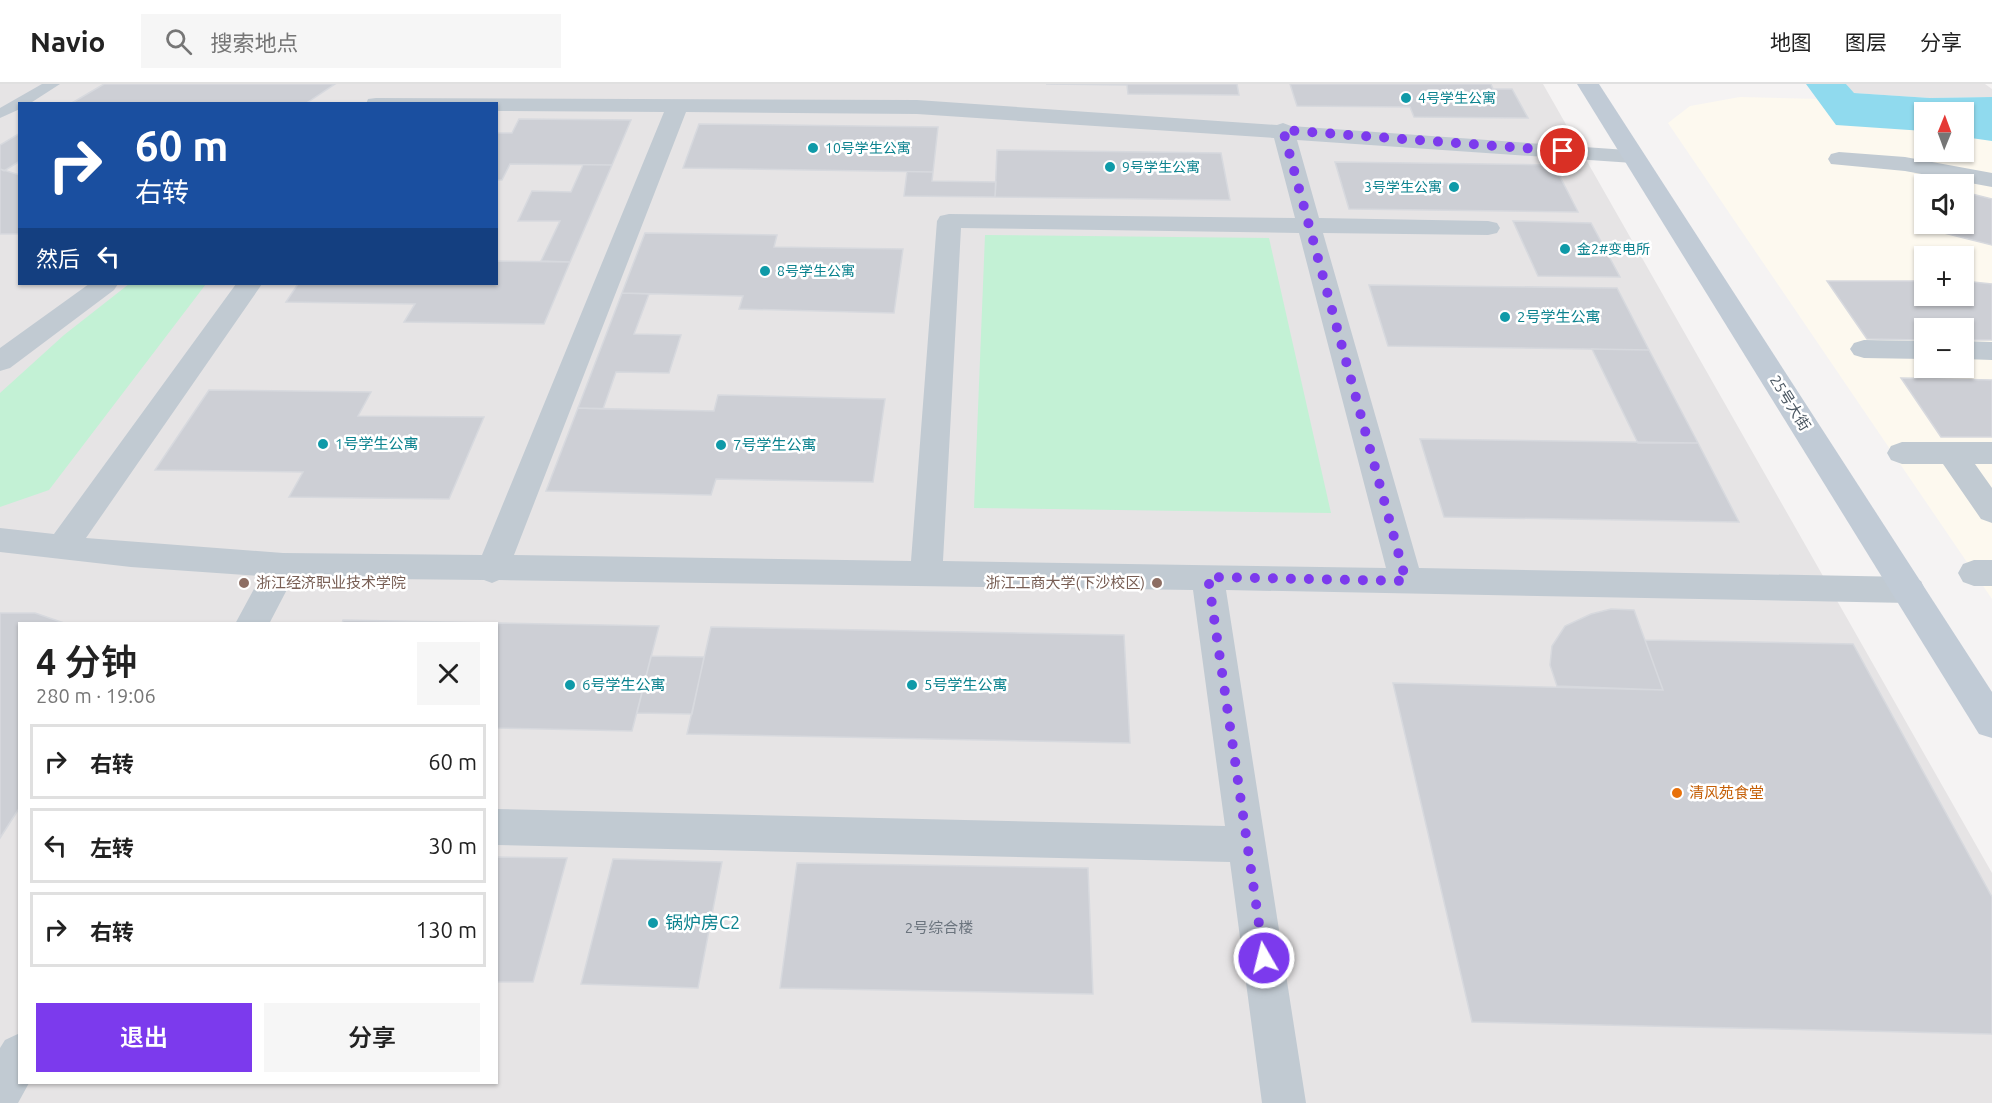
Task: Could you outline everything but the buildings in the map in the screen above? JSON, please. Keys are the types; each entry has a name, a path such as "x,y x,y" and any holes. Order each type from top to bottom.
{"main road":[{"name":"25号大街","path":"1588,84 1992,723"}],"street":[{"path":"381,98 678,105 916,107 1283,130 1633,156"},
{"path":"492,570 678,105"},
{"path":"1283,130 1406,581"},
{"path":"1839,159 1905,164 1992,180"},
{"path":"926,574 949,221 1488,228"},
{"path":"0,362 104,285"},
{"path":"62,547 248,285"},
{"path":"1864,349 1914,350"},
{"path":"1974,350 1992,351"},
{"path":"1902,453 1992,453"},
{"path":"1951,453 1992,510"},
{"path":"0,540 131,555 283,565 492,570 1208,577 1909,590"},
{"path":"253,622 283,565"},
{"path":"1208,577 1284,1103"},
{"path":"498,826 1247,844"},
{"path":"0,1091 18,1059"}],"lane":[{"path":"21,102 53,84"},
{"path":"0,114 18,104"}],"shaded area":[{"name":"浙江工商大学(下沙校区)","path":"0,84 1543,84 1992,873 1992,1103 0,1103"},
{"path":"1846,84 1985,84 1992,89 1992,97 1930,98 1853,93"},
{"path":"1740,97 1950,102 1914,102 1914,162 1974,162 1974,103 1992,103 1992,599 1668,123 1690,106"}],"green space":[{"path":"985,235 1269,238 1331,513 974,508"},
{"path":"128,285 205,285 49,490 0,507 0,393 64,335"}],"water":[{"path":"1806,84 1846,84 1854,93 1930,98 1992,97 1992,141 1974,138 1974,102 1914,102 1914,130 1836,125"}],"place":[{"name":"4号学生公寓","path":"1406,98"},
{"name":"10号学生公寓","path":"813,148"},
{"name":"9号学生公寓","path":"1110,167"},
{"name":"3号学生公寓","path":"1454,187"},
{"name":"金2#变电所","path":"1565,249"},
{"name":"8号学生公寓","path":"765,271"},
{"name":"2号学生公寓","path":"1505,317"},
{"name":"1号学生公寓","path":"323,444"},
{"name":"7号学生公寓","path":"721,445"},
{"name":"浙江经济职业技术学院","path":"244,583"},
{"name":"浙江工商大学(下沙校区)","path":"1157,583"},
{"name":"6号学生公寓","path":"570,685"},
{"name":"5号学生公寓","path":"912,685"},
{"name":"清风苑食堂","path":"1677,793"},
{"name":"锅炉房C2","path":"653,923"}],"route":[{"path":"1264,958 1208,577 1406,581 1283,130 1563,151"}]}
